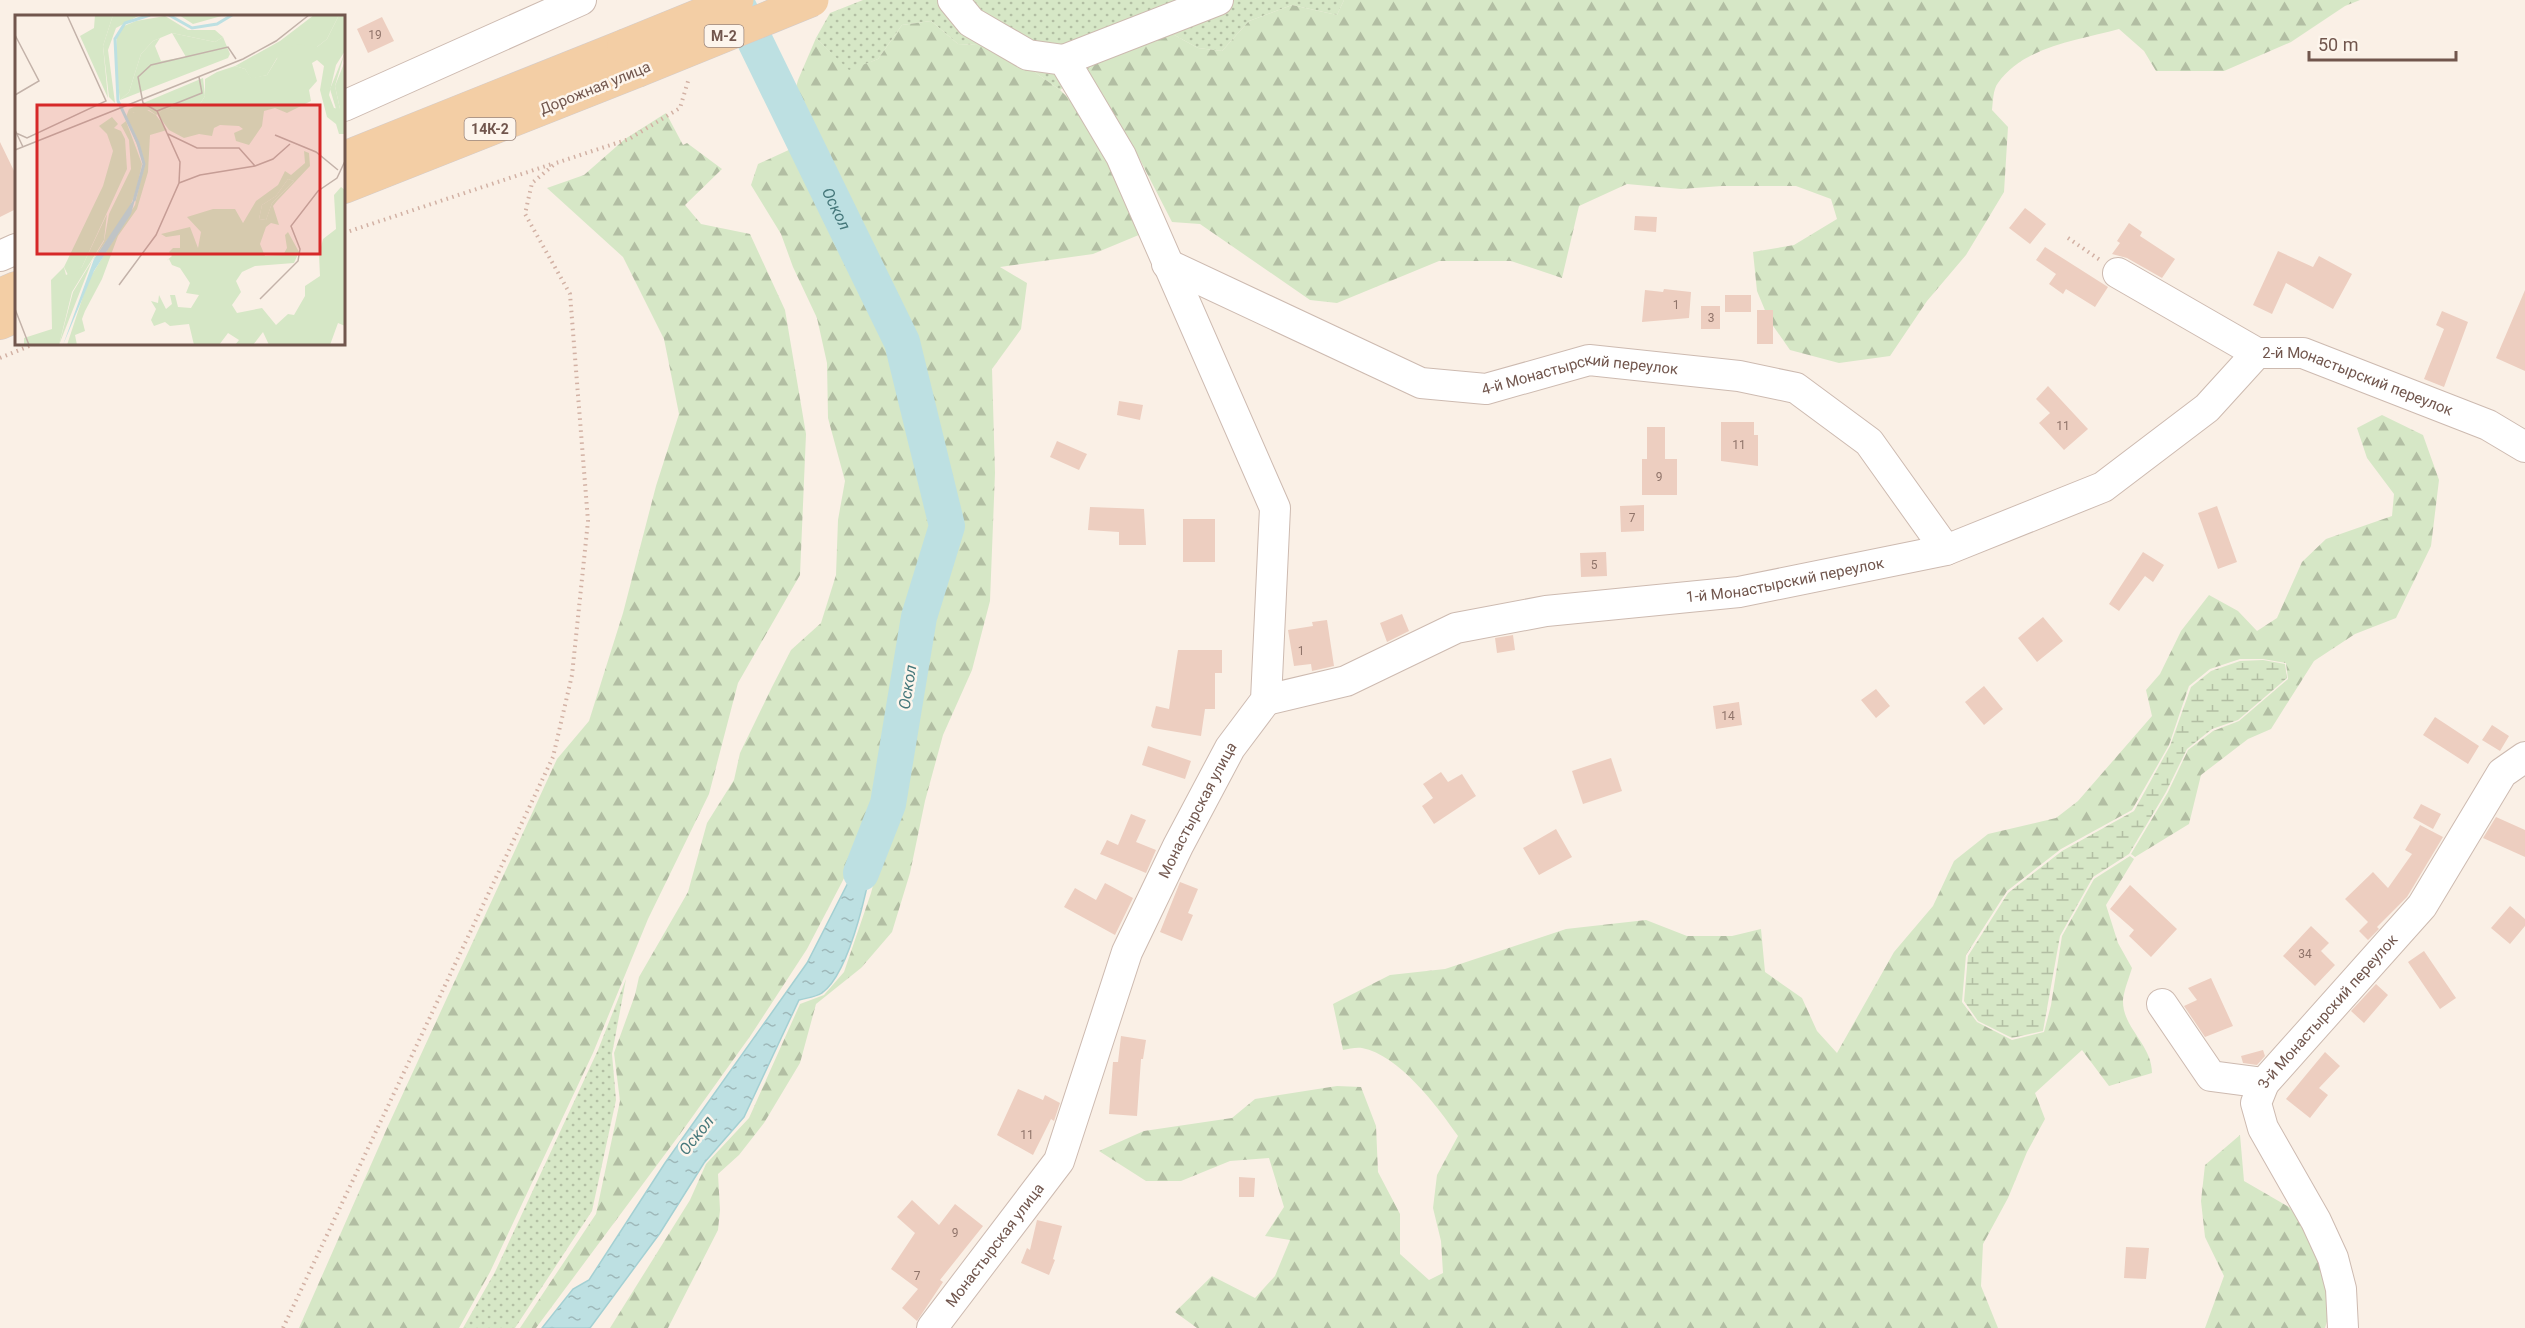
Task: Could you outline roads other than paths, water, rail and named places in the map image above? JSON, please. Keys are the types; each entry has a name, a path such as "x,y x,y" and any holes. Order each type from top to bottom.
{"main road":[{"name":"Дорожная улица","path":"345,187 630,59 736,0"},
{"name":"Дорожная улица","path":"345,158 630,59 812,0"},
{"path":"0,295 15,288"},
{"path":"0,322 15,316"}],"lane":[{"path":"345,106 581,0"},
{"path":"953,0 971,22 1028,55 1064,60 1218,0"},
{"path":"1064,60 1121,156 1275,508 1266,700"},
{"path":"0,256 15,249"},
{"name":"4-й Монастырский переулок","path":"1167,264 1421,382 1486,389 1589,360 1739,376 1796,388 1869,441 1946,550"},
{"name":"2-й Монастырский переулок","path":"2118,273 2257,353 2303,353 2488,425 2525,447"},
{"name":"1-й Монастырский переулок","path":"1266,700 1346,681 1456,628 1546,611 1739,592 1946,550 2103,487 2207,408 2257,353"},
{"name":"Монастырская улица","path":"932,1328 1059,1161 1127,952 1178,846 1230,748 1266,700"},
{"name":"3-й Монастырский переулок","path":"2343,1328 2340,1289 2333,1258 2316,1221 2263,1128 2256,1103 2264,1083 2422,906 2502,773 2525,758"},
{"path":"2162,1004 2211,1076 2264,1083"}],"water":[{"path":"881,818 868,885 844,961 834,980 822,993 799,1000 744,1117 704,1163 660,1233 590,1328 542,1328 573,1289 589,1280 665,1163 807,963"}],"waterway":[{"name":"Оскол","path":"735,0 902,342 947,526 919,617 888,804 861,873"}]}
